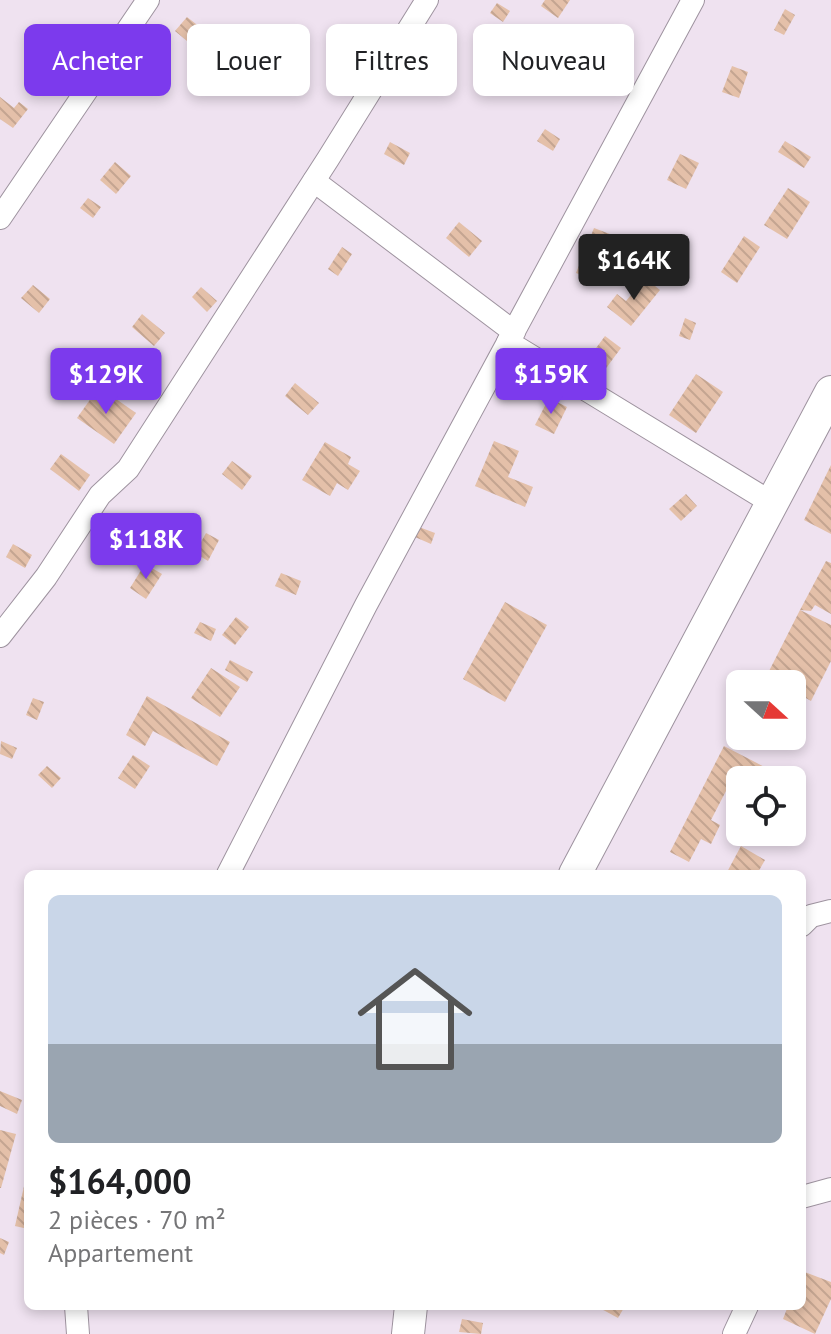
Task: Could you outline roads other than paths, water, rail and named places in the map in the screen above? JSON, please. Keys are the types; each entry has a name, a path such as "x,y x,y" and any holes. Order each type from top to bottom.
{"main road":[{"path":"577,870 831,392"},
{"path":"408,1334 411,1310"}],"street":[{"path":"0,218 148,0"},
{"path":"0,636 46,577 100,495 128,469 427,0"},
{"path":"230,870 366,605 693,0"},
{"path":"314,181 511,337 772,503"},
{"path":"806,921 811,916 831,911"},
{"path":"806,1196 831,1189"},
{"path":"76,1310 78,1334"},
{"path":"734,1334 745,1310"}]}
